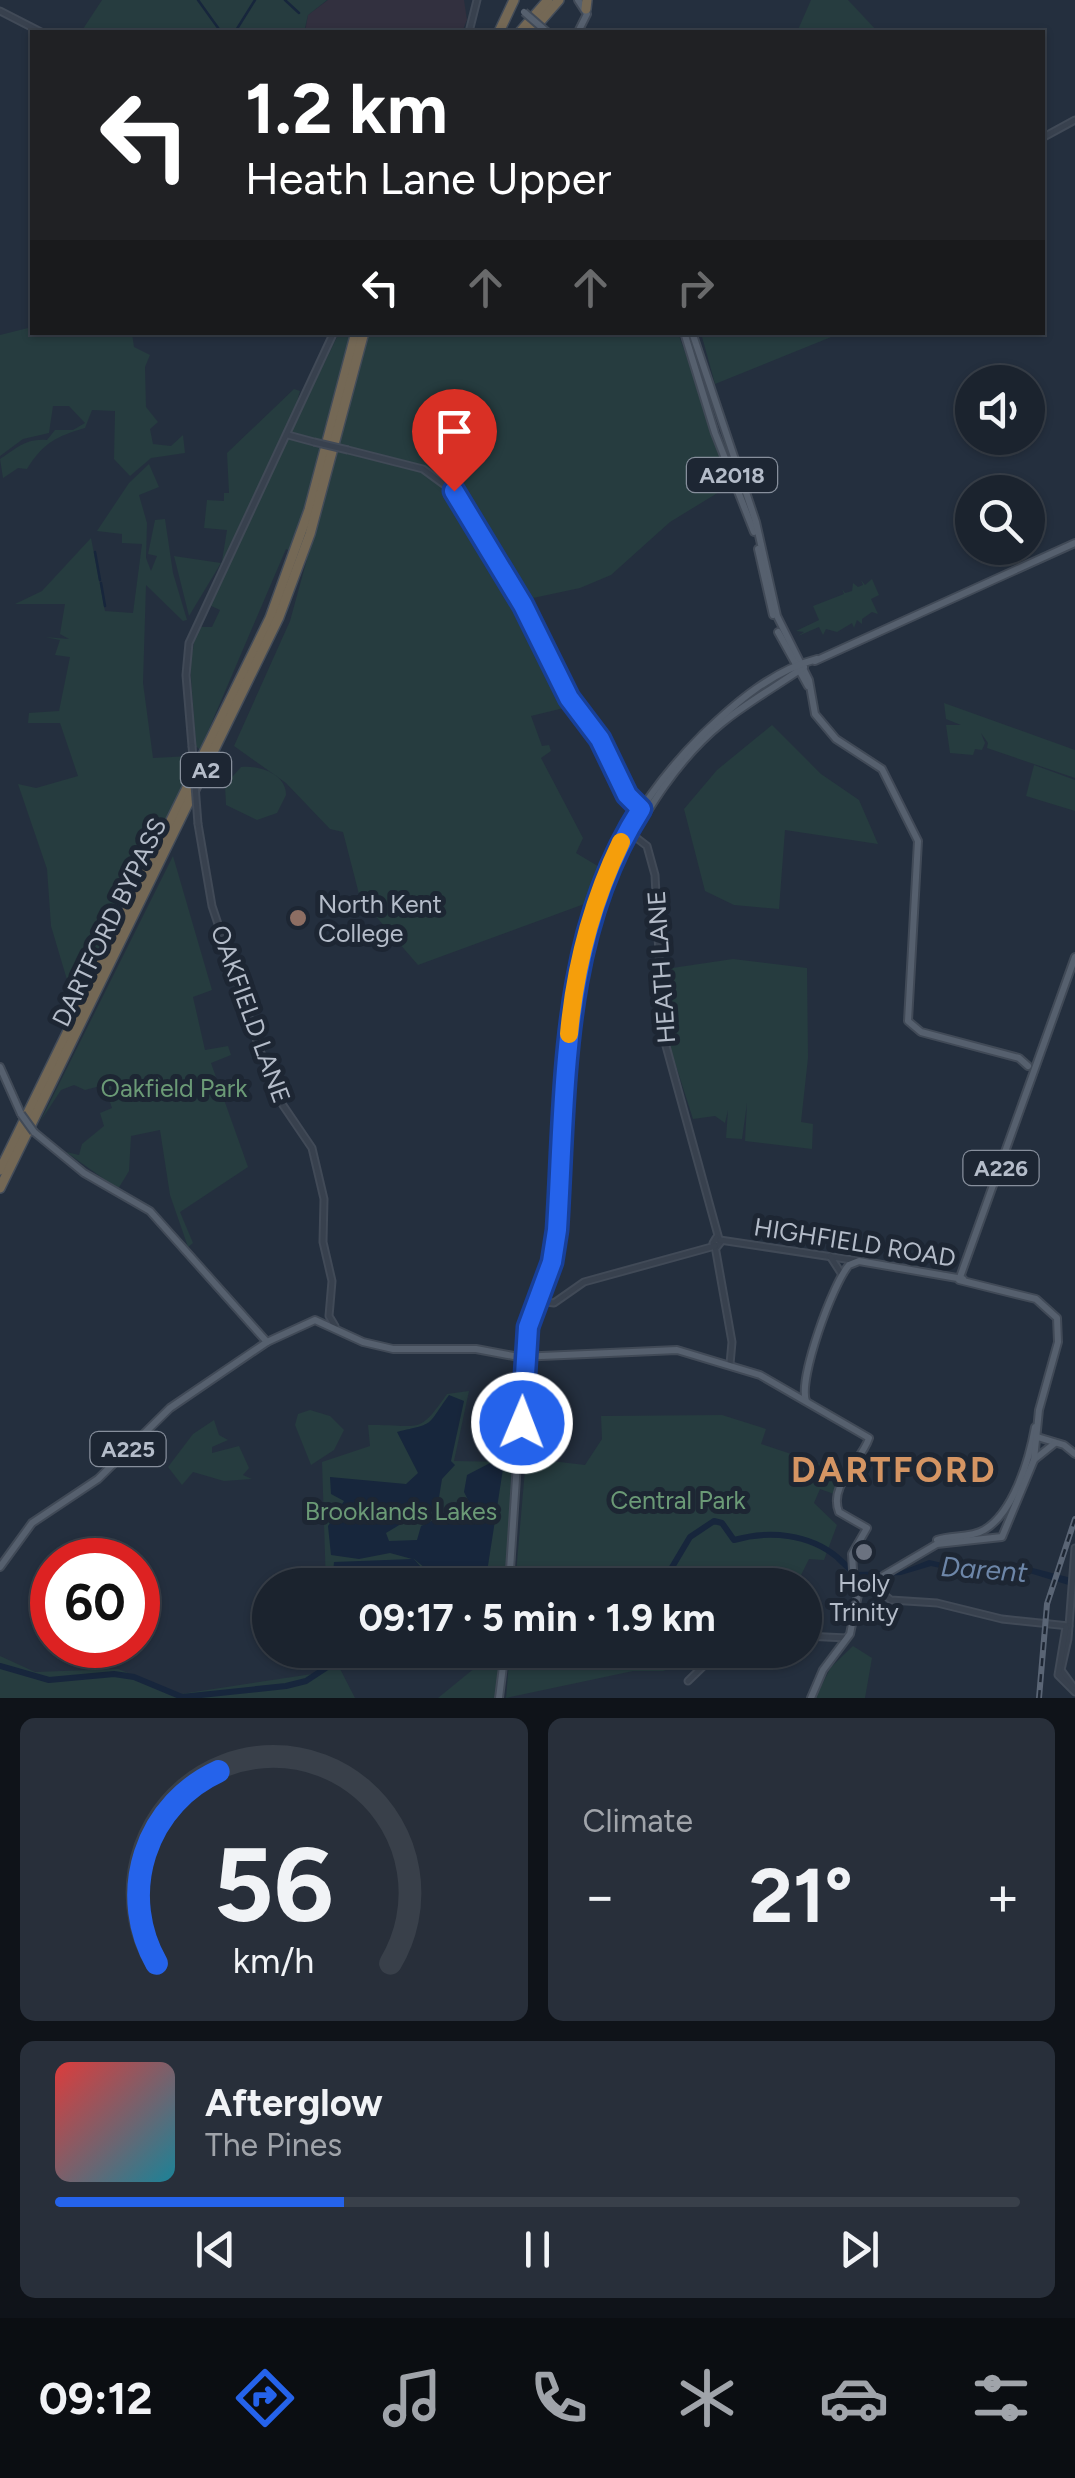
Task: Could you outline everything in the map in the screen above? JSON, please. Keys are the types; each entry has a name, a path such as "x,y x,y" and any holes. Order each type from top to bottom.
{"highway":[{"path":"501,30 515,0"},
{"path":"522,30 548,0"},
{"path":"532,30 559,0"},
{"name":"DARTFORD BYPASS","path":"0,1170 276,605 309,510 355,335"},
{"name":"DARTFORD BYPASS","path":"0,1188 279,617 320,502 363,335"}],"main road":[{"path":"515,0 545,30"},
{"path":"578,0 586,8"},
{"name":"A2018","path":"685,335 716,433 754,530 774,619 809,688 824,729 886,775 918,841 907,1007 910,1025 921,1032 1020,1058 1031,1068"},
{"name":"A2018","path":"693,335 756,522 777,616 799,668"},
{"path":"510,1568 527,1356 557,1230 573,994 603,887 630,834 688,756 718,726 799,668 1075,543"},
{"name":"A226","path":"959,1274 1012,1140 1031,1068 1075,957"},
{"path":"0,1068 21,1114 34,1132 95,1180 150,1211 267,1342"},
{"path":"802,1395 820,1326 842,1273 859,1261"},
{"name":"HIGHFIELD ROAD","path":"859,1261 959,1274 985,1287"},
{"name":"HIGHFIELD ROAD","path":"959,1274 985,1287 1044,1303 1057,1318 1058,1342 1037,1432"},
{"name":"HIGHFIELD ROAD","path":"959,1274 973,1282"},
{"path":"321,1321 365,1343 392,1349 476,1350 527,1356 674,1349 730,1364 802,1395 869,1438 860,1457 850,1466 836,1504 839,1512 866,1526 852,1554 855,1611 848,1638 823,1670 811,1698"},
{"name":"A225","path":"0,1567 32,1522 98,1479 170,1408 267,1342 321,1321"},
{"path":"1037,1432 1075,1454"},
{"path":"930,1543 1003,1536 1034,1460 1037,1432"},
{"path":"874,1583 930,1543 988,1529 998,1521 1037,1432"},
{"path":"1034,1460 1052,1442"},
{"path":"998,1521 1005,1527"},
{"path":"988,1529 994,1539"},
{"path":"854,1581 874,1583 942,1543"},
{"path":"501,1696 503,1668"}],"street":[{"path":"469,30 472,0"},
{"path":"0,11 36,30"},
{"path":"1045,136 1075,120"},
{"name":"OAKFIELD LANE","path":"333,335 189,644 186,675 198,824 212,906 274,1092 312,1148 324,1200 329,1318 335,1326"},
{"path":"288,435 422,470 454,491 504,572 569,698 600,739 627,795 644,811"},
{"name":"HEATH LANE","path":"630,834 646,846 653,866 662,1036 692,1127 715,1226 733,1348 730,1364"},
{"name":"HIGHFIELD ROAD","path":"539,1299 555,1301 584,1282 717,1244 826,1254 859,1261"},
{"path":"826,1254 838,1262 842,1273"},
{"path":"321,1321 330,1299"},
{"path":"1075,1548 1068,1626 1058,1675 1075,1691"},
{"path":"884,1596 885,1576"},
{"path":"874,1583 884,1596 1068,1626"},
{"path":"822,1637 848,1638"},
{"path":"688,1682 702,1668"}],"shaded area":[{"path":"328,0 464,0 467,20 463,30 305,30 308,15"}],"green space":[{"path":"102,0 327,0 308,15 304,30 82,30"},
{"path":"811,0 848,0 876,30 798,30"},
{"path":"30,328 30,335 132,335 134,347 150,355 145,367 146,407 158,422 150,429 153,444 171,446 183,435 185,453 151,458 130,476 114,459 115,411 92,410 85,428 52,442 27,469 18,468 3,478 0,459 27,442 47,440 55,430 73,430 85,423 69,406 53,406 49,433 23,439 0,456 0,335"},
{"path":"338,335 679,335 730,476 724,489 670,522 611,575 580,588 519,601 524,610 521,627 568,707 531,716 542,746 549,745 551,751 541,758 583,838 576,853 601,868 587,903 418,965 360,898 343,832 330,829 286,783 234,746 290,621 307,559 286,549 200,750 196,746 190,665 197,627 212,627 220,610 209,605 241,538 222,561 227,530 204,528 207,500 224,501 224,493 229,493 227,453 294,389 300,391 297,402 304,404"},
{"path":"702,335 836,335 715,384"},
{"path":"149,464 159,487 139,495 147,523 146,558 151,571 157,556 148,554 155,520 165,519 173,573 187,620 183,621 146,585 143,683 153,758 190,756 189,774 73,1000 51,926 47,869 18,784 36,788 78,776 60,723 28,723 29,713 59,711 70,657 55,655 60,640 45,637 69,639 60,634 65,604 15,604 42,591 91,538 105,611 133,613 142,544 122,543 122,534 97,531 129,483"},
{"path":"174,556 221,563 189,616"},
{"path":"872,579 879,595 871,599 878,614 872,612 862,619 862,624 857,620 854,628 852,623 837,632 826,629 823,635 819,627 798,636 804,632 796,631 819,620 813,606 844,594 842,589 845,593 852,591 853,583 858,587 863,585 861,580 865,585"},
{"path":"944,703 1075,750 1075,778 987,748 988,743 981,733 985,743 982,750 975,749 973,755 950,753 946,725 961,725 946,719"},
{"path":"772,725 821,774 859,800 878,844 785,830 779,909 734,905 705,891 684,809 717,770"},
{"path":"1034,765 1075,780 1075,811 1026,796"},
{"path":"241,767 264,769 282,781 286,795 277,813 257,820 226,805 225,785"},
{"name":"Oakfield Park","path":"173,856 212,990 193,997 205,1050 228,1046 231,1055 211,1063 248,1167 180,1212 193,1243 188,1247 170,1195 160,1130 131,1136 129,1171 118,1189 66,1152 79,1155 82,1144 104,1126 100,1113 112,1108 104,1085 85,1090 74,1085 61,1090 40,1122"},
{"path":"733,959 807,968 808,1058 801,1122 813,1124 812,1149 745,1141 747,1103 742,1139 726,1138 728,1110 725,1123 715,1116 693,1119 669,1044 664,976 672,968"},
{"name":"Brooklands Lakes","path":"469,1391 454,1461 516,1462 507,1568 325,1568 322,1462 370,1446 368,1425 408,1426 423,1422 447,1394"},
{"path":"310,1410 330,1416 344,1430 334,1450 311,1465 295,1425 298,1414"},
{"name":"Central Park","path":"722,1415 766,1429 761,1444 824,1465 825,1471 840,1477 834,1494 820,1489 814,1503 837,1525 824,1560 809,1559 804,1568 516,1568 526,1458 585,1465 602,1439 601,1416"},
{"path":"214,1420 219,1435 228,1440 212,1447 212,1453 239,1446 249,1468 243,1475 252,1479 224,1481 193,1472 182,1485 168,1467 193,1434"},
{"path":"853,1646 872,1658 865,1698 815,1698 831,1667"},
{"path":"0,1656 35,1672 118,1669 181,1694 340,1668 355,1698 0,1698"},
{"path":"475,1668 500,1668 497,1698 438,1698"},
{"path":"508,1668 672,1668 633,1671 506,1698"}],"water":[{"path":"449,1395 464,1401 451,1461 455,1465 442,1479 437,1510 426,1509 386,1533 389,1541 417,1540 421,1526 442,1516 461,1516 470,1504 464,1492 467,1475 490,1463 503,1469 488,1568 425,1568 413,1558 422,1568 333,1568 334,1562 412,1559 390,1553 359,1559 331,1555 328,1526 344,1501 331,1494 330,1477 406,1484 418,1473 397,1432 429,1422"},
{"path":"929,1560 979,1571 1025,1566 1075,1579 1075,1587 1023,1571 973,1575 931,1566 901,1575 856,1577 855,1572 901,1571"}],"waterway":[{"path":"198,0 220,30"},
{"path":"236,30 255,0"},
{"path":"285,0 299,13"},
{"path":"95,552 100,580"},
{"path":"101,583 105,606"},
{"name":"Darent","path":"672,1568 690,1537 714,1521 722,1523 734,1540 761,1535 789,1536 814,1543 837,1557"},
{"name":"Darent","path":"839,1559 854,1573"},
{"name":"Darent","path":"0,1666 49,1680 114,1674 134,1677 182,1697 286,1686 306,1681 326,1668"}],"railway":[{"path":"1039,1698 1047,1604 1075,1519"}],"slow traffic":[{"path":"569,1034 573,994 588,928 621,842"}],"place":[{"name":"North Kent College","path":"298,918"},
{"name":"Holy Trinity","path":"864,1552"}],"district":[{"name":"DARTFORD","path":"894,1470"}],"route":[{"path":"454,491 523,605 569,698 600,739 627,795 641,809 608,870 588,928 573,994 557,1230 552,1262 528,1327 522,1423"}]}
